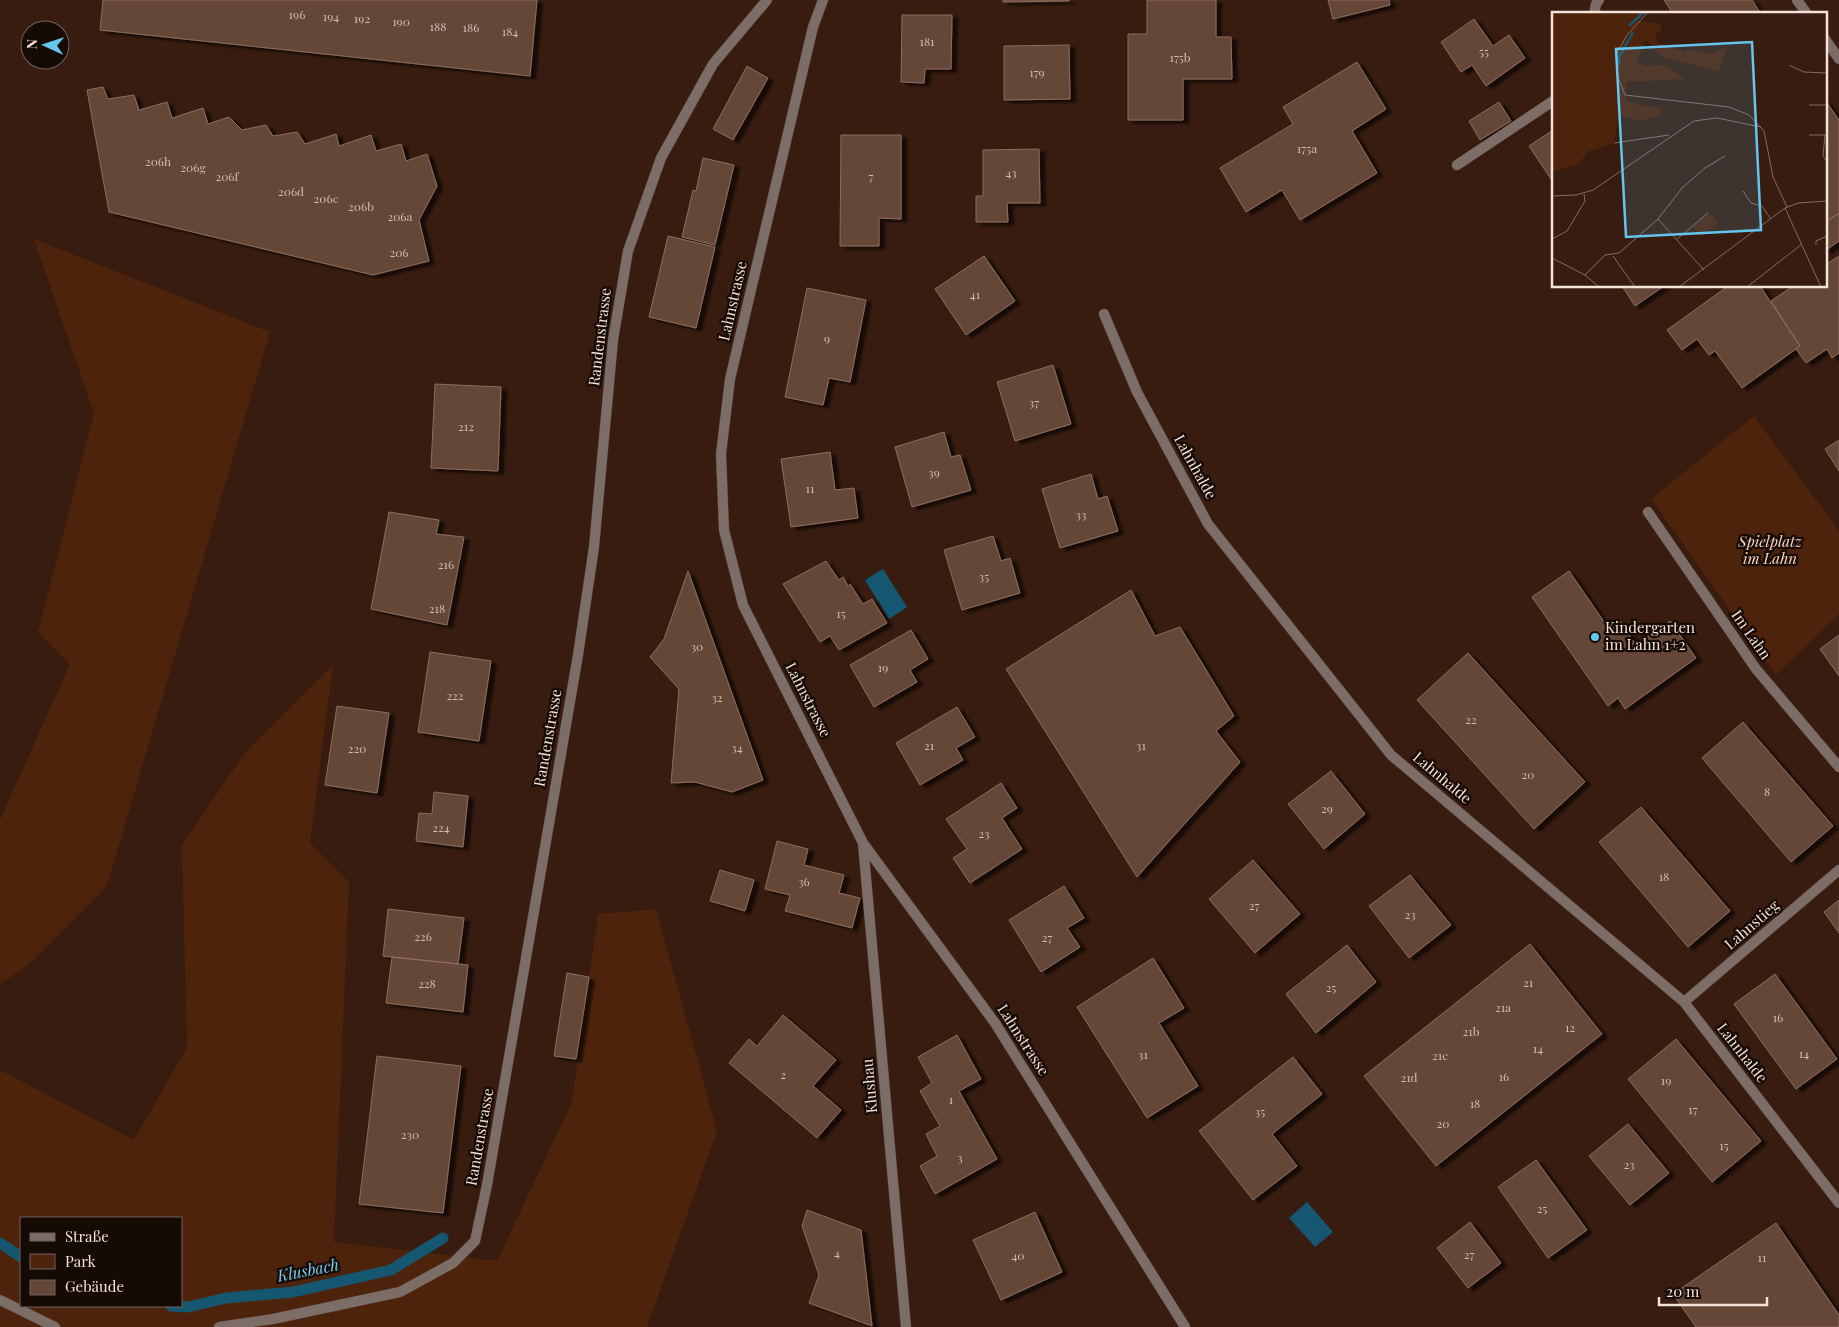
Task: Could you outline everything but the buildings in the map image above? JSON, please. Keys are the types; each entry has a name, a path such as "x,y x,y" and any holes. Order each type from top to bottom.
{"street":[{"name":"Randenstrasse","path":"219,1327 273,1320 400,1292 453,1263 475,1241 489,1175 578,655 594,547 613,340 628,251 661,158 713,64 767,0"},
{"name":"Lahnstrasse","path":"823,0 813,27 730,379 721,454 724,530 743,604 863,843 996,1023 1185,1327"},
{"path":"1594,12 1599,0"},
{"path":"1797,0 1806,12"},
{"path":"1826,40 1839,59"},
{"path":"1457,165 1552,102"},
{"name":"Lahnhalde","path":"1104,314 1137,392 1208,524 1391,755 1684,1002 1839,1203"},
{"name":"Im Lahn","path":"1648,512 1756,669 1839,768"},
{"name":"Klushau","path":"863,843 906,1327"},
{"name":"Lahnstieg","path":"1684,1002 1839,870"},
{"path":"0,1300 55,1327"}],"green space":[{"path":"34,239 270,332 107,886 27,966 0,984 0,820 70,664 38,632 94,414"},
{"name":"Spielplatz im Lahn","path":"1754,416 1839,531 1839,614 1776,675 1651,499"},
{"path":"333,665 310,843 349,882 334,1242 497,1261 572,1102 598,914 656,909 717,1131 647,1327 0,1327 0,1070 134,1140 187,1047 182,845 244,754"}],"water":[{"path":"883,569 907,607 889,619 865,580"},
{"path":"1307,1202 1333,1232 1315,1247 1289,1218"}],"waterway":[{"name":"Klusbach","path":"182,1307 188,1307 226,1298 293,1292 391,1270 443,1238"},
{"name":"Klusbach","path":"0,1243 20,1256"}],"place":[{"name":"Kindergarten im Lahn 1+2","path":"1595,637"}]}
